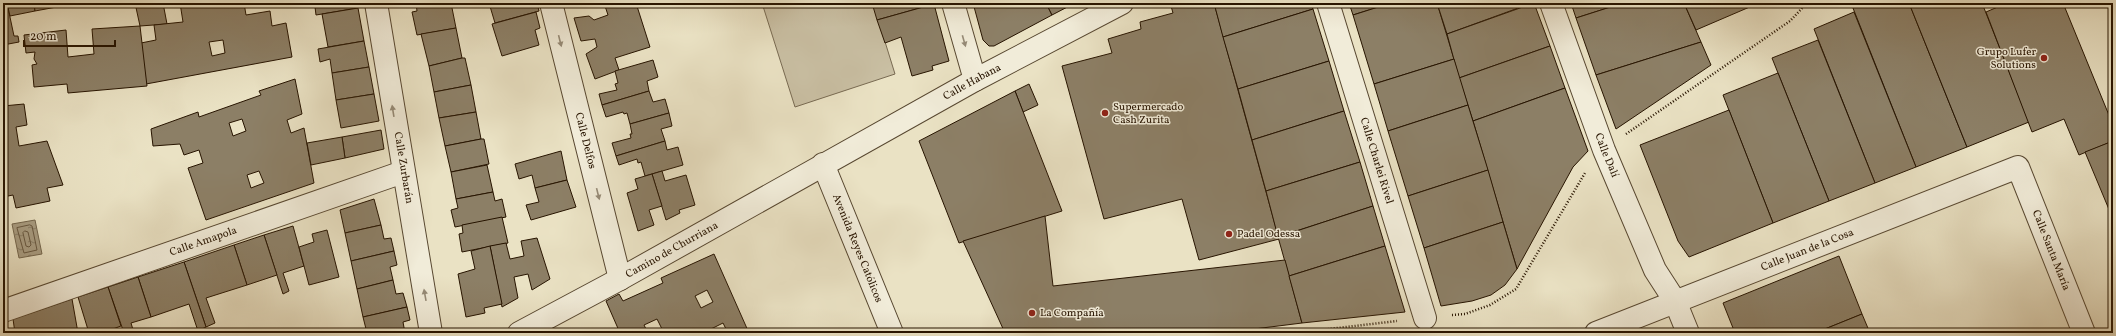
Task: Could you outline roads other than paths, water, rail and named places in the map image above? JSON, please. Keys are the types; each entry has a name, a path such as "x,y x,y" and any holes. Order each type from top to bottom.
{"street":[{"name":"Calle Zurbarán","path":"376,3 432,333"},
{"name":"Calle Delfos","path":"551,3 620,279"},
{"path":"954,3 975,80"},
{"name":"Calle Habana","path":"824,164 975,80 1122,3"},
{"name":"Calle Charlei Rivel","path":"1328,3 1425,318"},
{"name":"Calle Dalí","path":"1551,3 1604,150 1655,270 1675,301 1688,333"},
{"name":"Camino de Churriana","path":"519,333 620,279 824,164"},
{"name":"Avenida Reyes Católicos","path":"824,164 892,333"},
{"name":"Calle Juan de la Cosa","path":"1596,333 2018,167"},
{"name":"Calle Santa María","path":"2018,167 2084,333"},
{"name":"Calle Amapola","path":"3,311 404,172"}],"water":[{"path":"35,220 42,254 19,258 12,224"}],"place":[{"name":"Grupo Lufer Solutions","path":"2044,58"},
{"name":"Supermercado Cash Zurita","path":"1105,113"},
{"name":"Padel Odessa","path":"1229,234"},
{"name":"La Compañía","path":"1032,313"}]}
